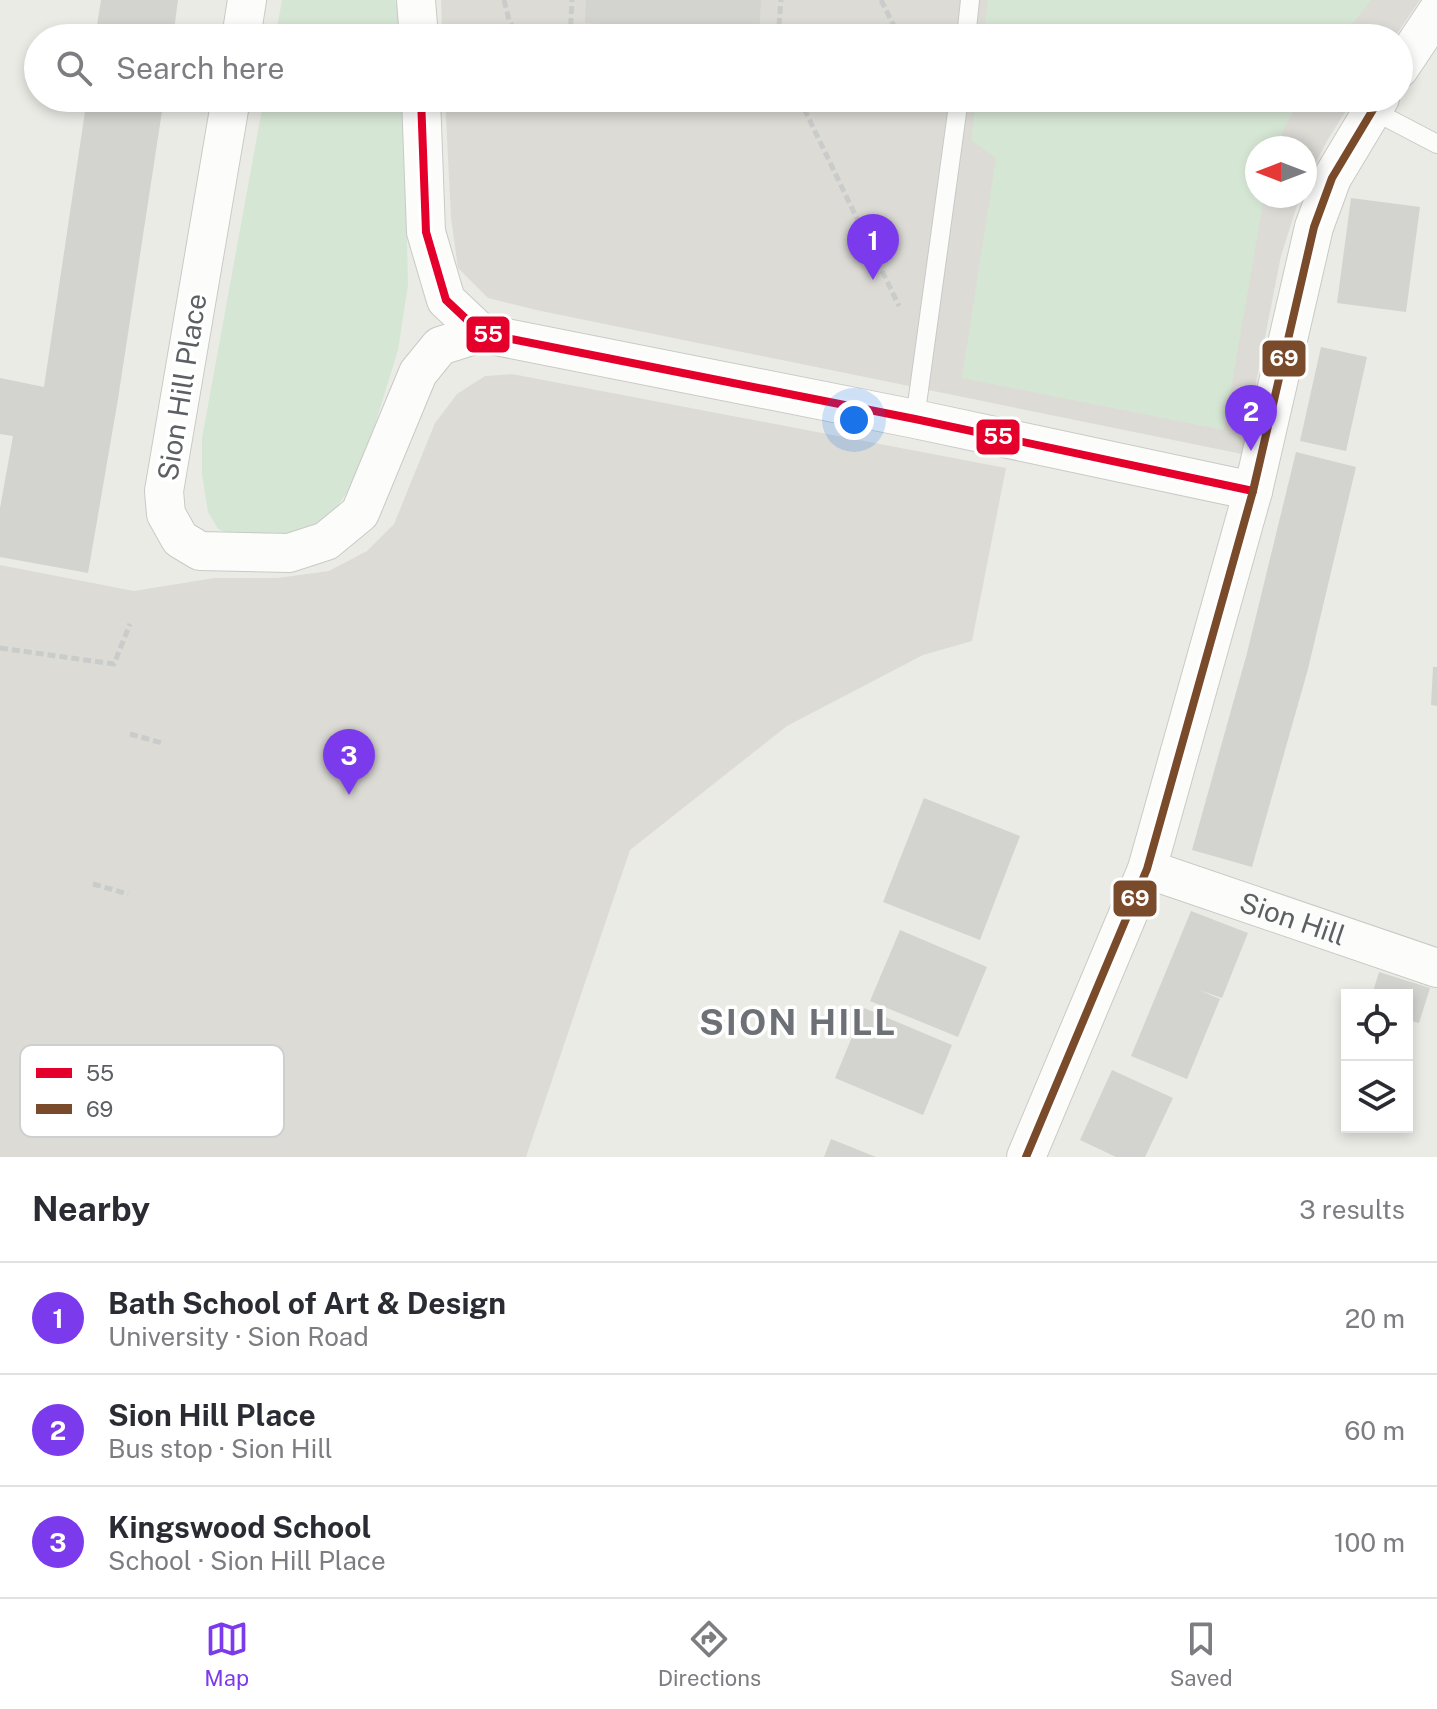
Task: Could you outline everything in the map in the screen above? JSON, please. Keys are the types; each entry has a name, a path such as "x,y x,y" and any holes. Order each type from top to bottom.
{"street":[{"path":"243,24 247,0"},
{"path":"416,0 418,24"},
{"path":"1413,48 1437,12"},
{"name":"Sion Hill Place","path":"229,112 164,491 166,514 180,539 200,551 289,553 326,541 360,513 418,373 440,346 481,333"},
{"path":"422,112 426,232 446,300 481,333 915,419 1253,491"},
{"path":"1026,1157 1147,869 1253,491 1314,227 1332,178 1371,112"},
{"name":"Sion Hill","path":"1147,869 1437,968"}],"lane":[{"path":"967,24 970,0"},
{"path":"915,419 957,112"},
{"path":"1388,112 1437,144"}],"path":[{"path":"504,0 511,24"},
{"path":"571,24 572,0"},
{"path":"779,24 781,0"},
{"path":"881,0 893,24"},
{"path":"806,112 925,356"},
{"path":"0,648 114,664 130,624"},
{"path":"130,734 162,743"},
{"path":"93,884 128,894"}],"shaded area":[{"path":"441,0 1420,0 1404,24 442,24"},
{"path":"446,112 1345,112 1317,161 1317,136 1245,136 1245,208 1296,208 1281,256 1242,454 541,311 488,298 458,268 451,218"},
{"path":"512,374 1006,468 972,641 923,655 787,726 630,850 526,1157 0,1157 0,565 134,591 214,578 277,578 329,571 367,551 394,524 435,423 457,394 485,376"}],"green space":[{"path":"282,0 395,0 403,19 403,24 278,24"},
{"path":"988,0 1371,0 1352,24 985,24"},
{"path":"261,112 404,112 408,285 398,350 360,473 333,513 301,534 236,536 218,529 208,512 202,475 202,438"},
{"path":"974,112 1293,112 1282,136 1245,136 1245,208 1262,208 1224,430 962,378 996,158 971,140"}],"building":[{"path":"101,0 178,0 175,24 97,24"},
{"path":"586,0 761,0 760,24 585,23"},
{"path":"85,112 162,112 88,573 0,557 0,508 13,436 0,434 0,378 44,387"},
{"path":"1351,198 1420,207 1406,312 1337,303"},
{"path":"1321,347 1367,357 1346,451 1300,441"},
{"path":"1296,452 1356,467 1308,669 1252,867 1192,850 1247,653"},
{"path":"1433,667 1437,667 1437,706 1431,705"},
{"path":"924,798 1020,836 980,940 883,902"},
{"path":"1191,911 1248,933 1222,998 1199,990 1220,999 1187,1079 1131,1056"},
{"path":"900,930 987,967 958,1037 870,1001"},
{"path":"1379,972 1430,988 1419,1023 1413,1022 1413,989 1374,989"},
{"path":"864,1008 952,1045 923,1115 835,1078"},
{"path":"1112,1070 1173,1098 1145,1157 1116,1157 1080,1140"},
{"path":"831,1139 876,1157 824,1157"}],"transit line":[{"name":"55","path":"422,112 426,232 446,300 481,333 915,419 1253,491"},
{"name":"69","path":"1026,1157 1147,869 1253,491 1314,227 1332,178 1372,112"}],"place":[{"name":"Bath School of Art & Design","path":"873,280"},
{"name":"Sion Hill Place","path":"1251,451"},
{"name":"Kingswood School","path":"349,795"}],"district":[{"name":"SION HILL","path":"798,1022"}]}
